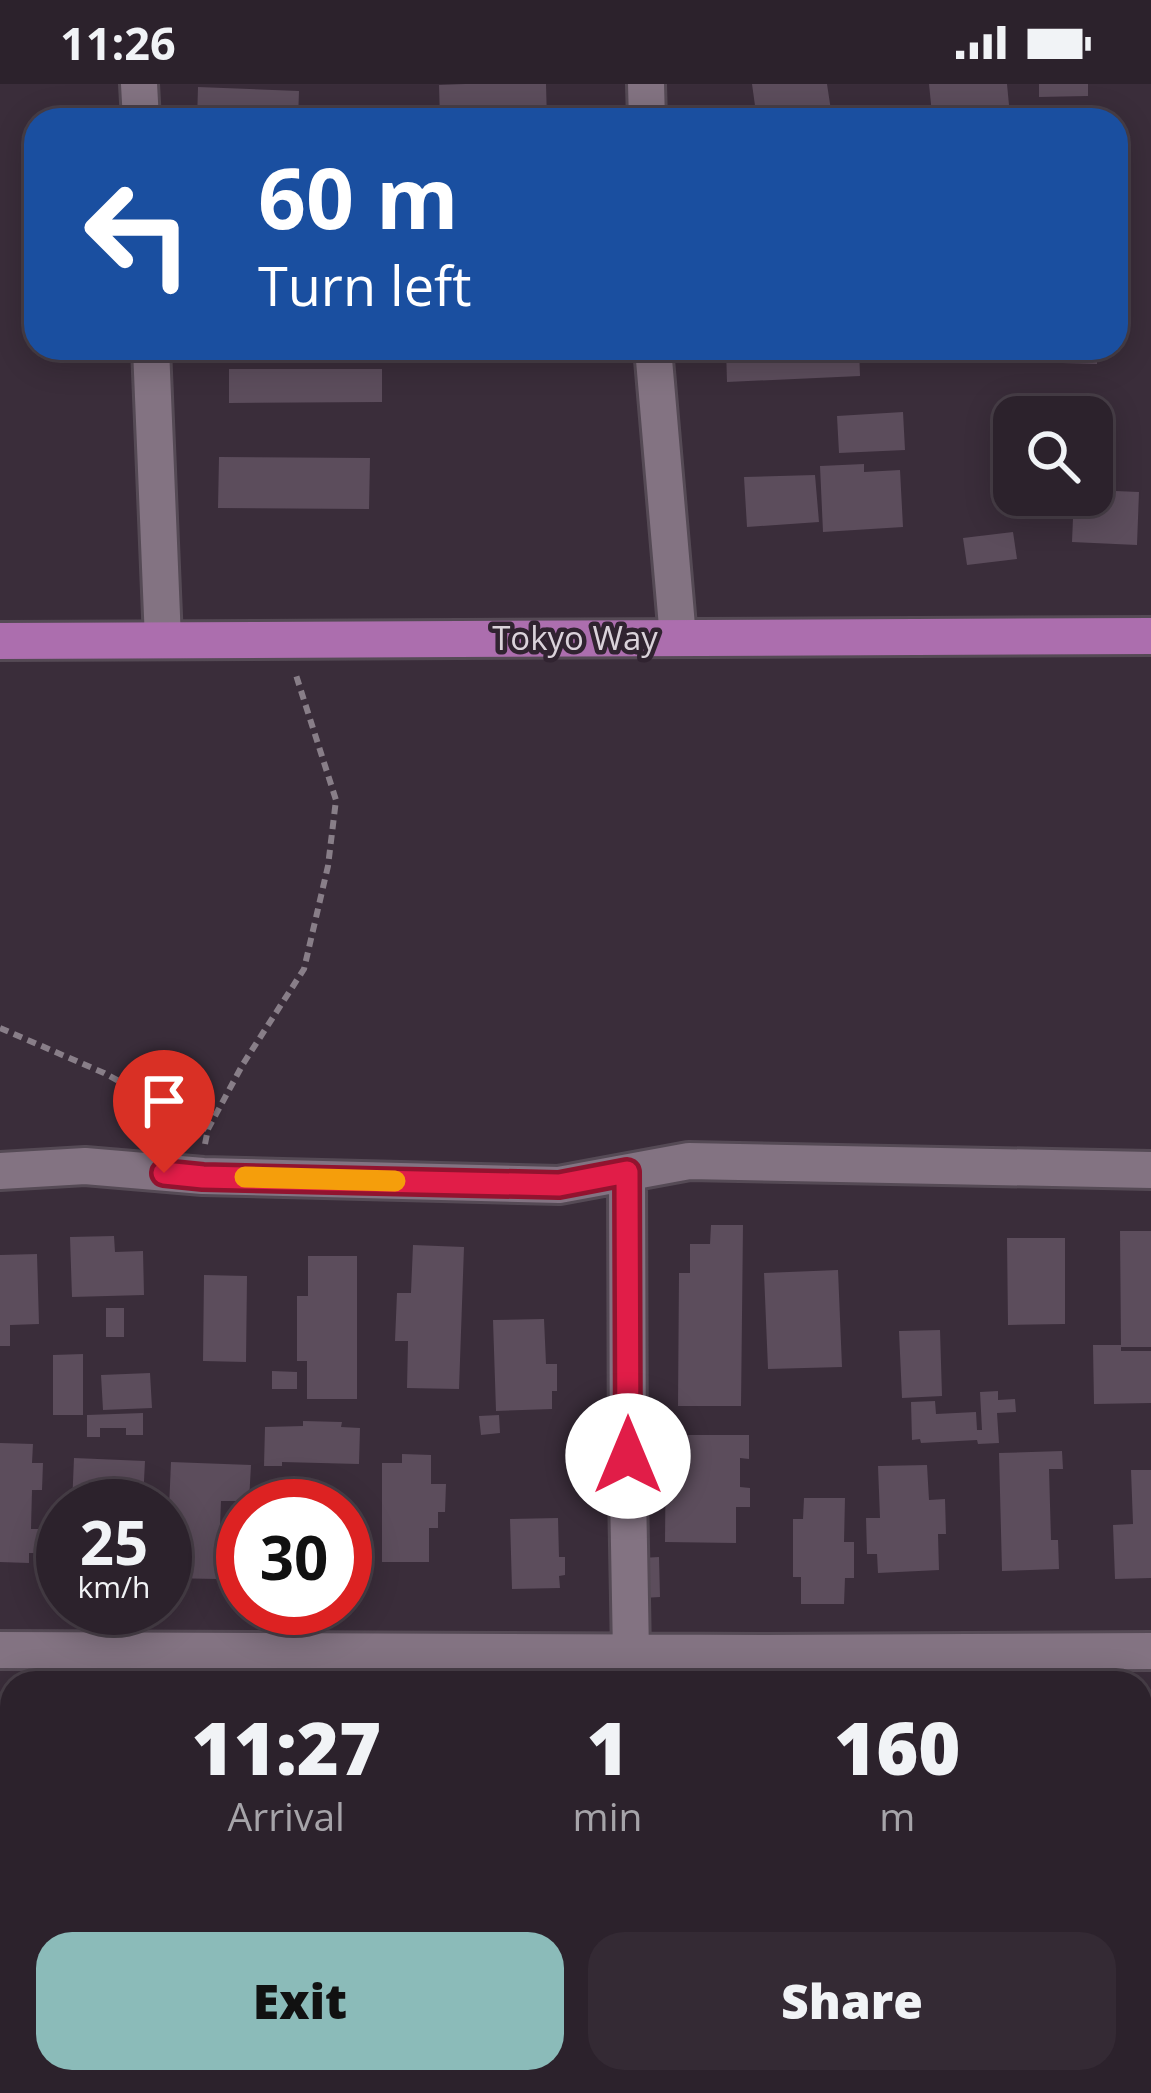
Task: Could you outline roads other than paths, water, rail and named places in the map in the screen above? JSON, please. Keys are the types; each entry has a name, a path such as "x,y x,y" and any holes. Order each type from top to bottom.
{"main road":[{"name":"Tokyo Way","path":"0,641 1151,636"}],"street":[{"path":"152,360 164,640"},
{"path":"654,360 678,638"},
{"path":"0,1171 85,1166 203,1177 559,1185 689,1161 1151,1169"},
{"path":"627,1172 631,1653"},
{"path":"0,1650 330,1667 631,1653 765,1668 1020,1667 1151,1651"}]}
